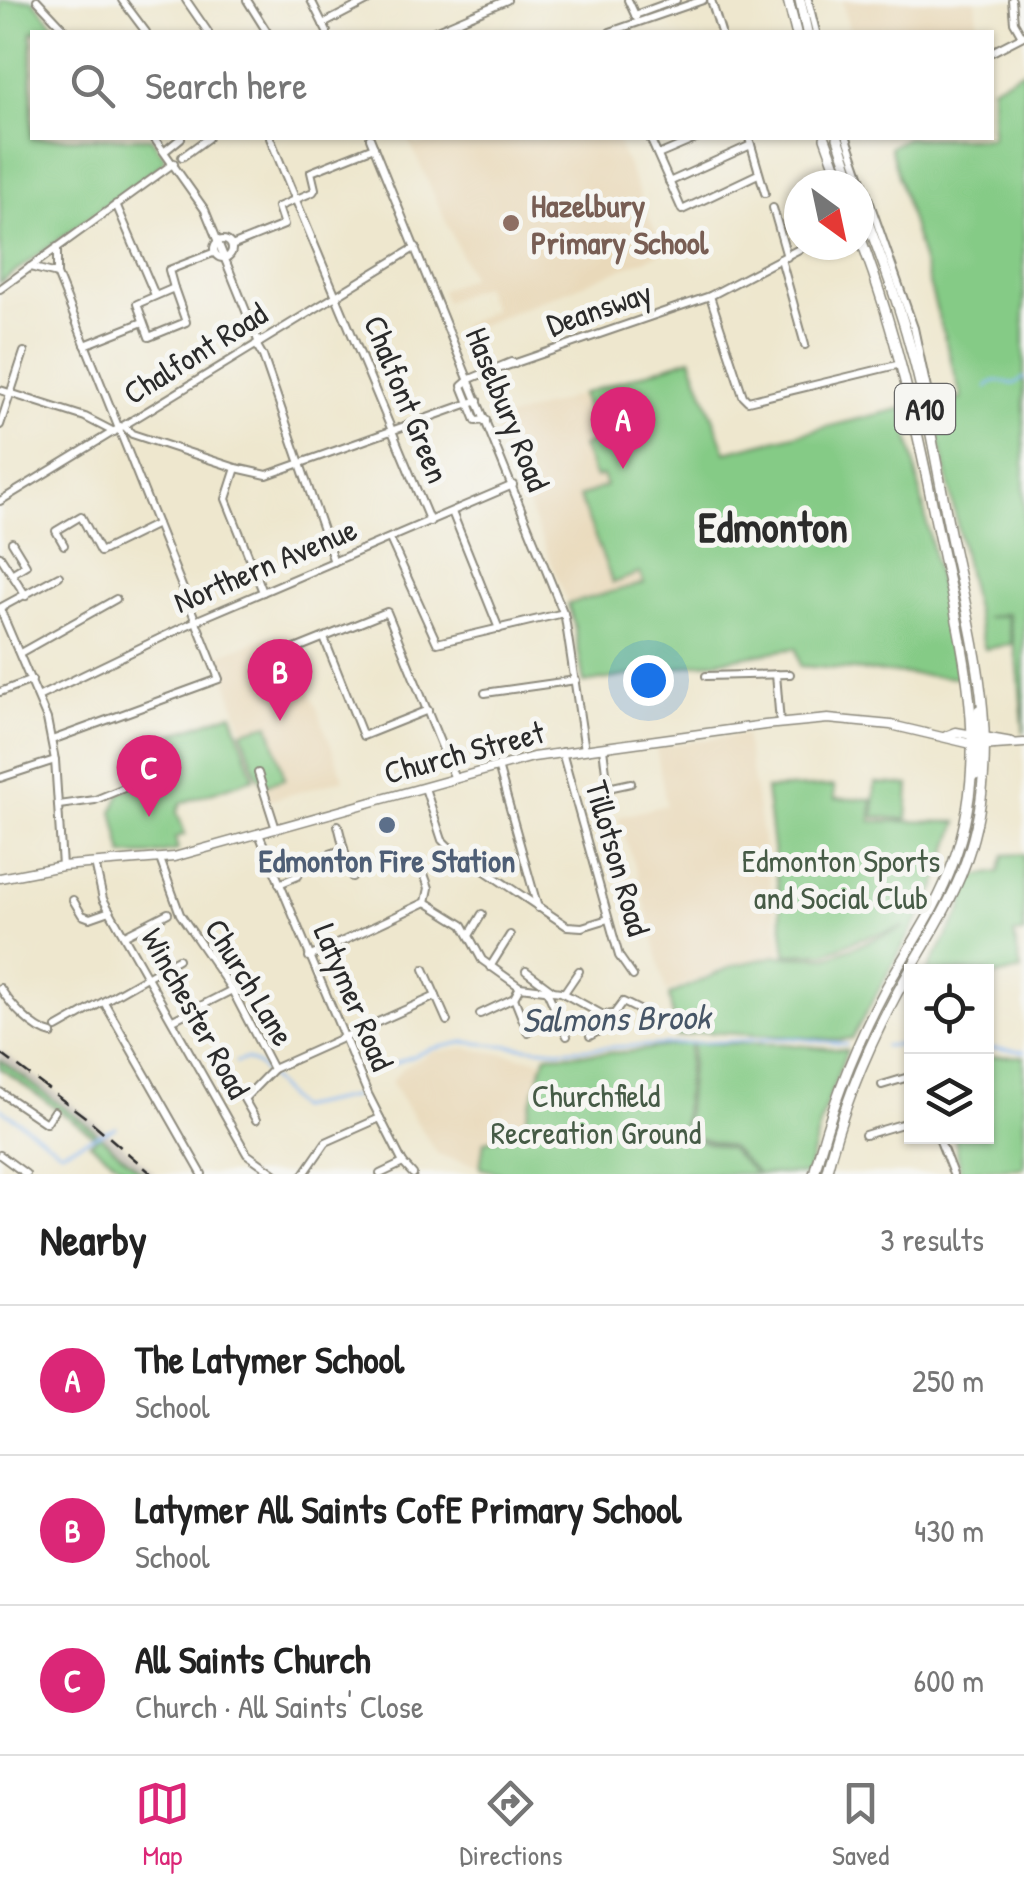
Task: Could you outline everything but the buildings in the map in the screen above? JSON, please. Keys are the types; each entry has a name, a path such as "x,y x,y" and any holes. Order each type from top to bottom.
{"highway":[{"path":"788,0 796,30"},
{"path":"800,0 807,30"},
{"path":"827,140 837,170"},
{"path":"839,140 851,170"},
{"name":"A10","path":"814,1174 833,1109 861,1038 953,865 972,782 982,702 922,394 908,338 874,241"},
{"name":"A10","path":"826,1174 869,1050 895,996 943,915 964,868 982,800 979,741 958,626 902,364 868,260"},
{"path":"953,603 964,600"}],"main road":[{"name":"Church Street","path":"0,878 62,866 160,859 276,830 498,765 562,752 780,723 828,719 891,725 946,736 956,732 979,741 1024,743"}],"street":[{"path":"122,0 144,30"},
{"path":"186,0 207,30"},
{"path":"311,0 325,28 369,0"},
{"path":"437,30 506,0"},
{"path":"628,0 636,19"},
{"path":"636,19 703,0"},
{"path":"711,0 719,30"},
{"path":"808,0 816,30"},
{"path":"994,51 1023,36 1014,22 1012,0"},
{"path":"40,1 66,30"},
{"path":"249,1 266,30"},
{"path":"614,30 673,1 674,11"},
{"path":"156,140 178,160 225,258 334,562"},
{"path":"165,151 179,140"},
{"path":"0,289 205,140"},
{"name":"Chalfont Green","path":"271,140 430,522"},
{"name":"Haselbury Road","path":"371,140 564,613 585,750"},
{"path":"651,140 679,208 687,209 758,174"},
{"path":"658,156 694,140"},
{"path":"847,140 849,158 914,328 927,389 926,395 922,394"},
{"path":"668,182 750,141 765,193"},
{"path":"225,258 234,245 284,226 278,207 315,189 311,172 374,146"},
{"path":"116,204 155,295"},
{"path":"773,208 784,258"},
{"path":"174,288 137,304 149,337 184,324 186,318 170,269 213,253 224,240 234,245"},
{"path":"52,740 218,679 57,274 57,246"},
{"name":"Chalfont Road","path":"0,501 416,247"},
{"path":"213,253 225,258"},
{"name":"Deansway","path":"470,380 511,362 710,296 784,258"},
{"path":"784,260 805,345"},
{"path":"30,267 57,274"},
{"path":"710,296 743,396 748,401 902,364"},
{"path":"86,345 143,322"},
{"path":"0,425 24,352"},
{"path":"470,380 462,385 469,404 477,422 486,420"},
{"path":"0,390 267,475 478,400"},
{"path":"236,468 226,499 263,592"},
{"name":"Northern Avenue","path":"40,696 196,621 513,485"},
{"path":"452,512 498,629"},
{"path":"64,545 56,531 81,516 100,552 157,524"},
{"path":"390,539 437,643 564,613"},
{"path":"12,542 26,564 12,573"},
{"path":"0,556 26,596"},
{"path":"58,576 0,609 4,626 40,696 52,740 62,866"},
{"path":"20,653 116,599"},
{"path":"295,649 387,612 455,780"},
{"path":"324,638 363,736 428,710"},
{"path":"776,674 780,723"},
{"path":"706,676 790,674"},
{"path":"0,692 32,680"},
{"path":"484,694 576,680"},
{"path":"603,748 608,788 631,783"},
{"name":"Tillotson Road","path":"562,752 608,919 620,956 633,976"},
{"path":"0,778 55,760"},
{"path":"498,765 538,909"},
{"path":"60,804 95,800 165,771"},
{"path":"258,773 276,830"},
{"path":"426,788 442,840 538,909 573,928 608,919"},
{"path":"338,825 352,876"},
{"name":"Latymer Road","path":"259,834 344,1038 380,1118 412,1174"},
{"path":"279,884 298,876 304,864 344,849"},
{"name":"Church Lane","path":"160,859 180,914 232,990 269,1073 244,1099 256,1120"},
{"name":"Winchester Road","path":"95,863 102,899 247,1154 275,1174"},
{"path":"423,870 429,888 426,902"},
{"path":"74,900 82,916 90,918 110,911"},
{"path":"426,902 462,924 482,960 520,987 564,992 603,1015 614,1014"},
{"path":"309,957 426,902"},
{"path":"124,936 168,913"},
{"path":"470,934 482,914"},
{"path":"490,966 510,935"},
{"path":"0,988 44,1032 55,1031 178,959"},
{"path":"424,970 446,1021"},
{"path":"526,971 550,991 567,1036"},
{"path":"564,992 578,971"},
{"path":"480,1014 514,998 520,987"},
{"path":"173,1020 232,990"},
{"path":"269,1073 436,996"},
{"path":"514,998 528,1033"},
{"path":"104,1002 202,1174"},
{"path":"590,1036 606,1027 623,1002 643,1012"},
{"path":"882,1085 904,1078"},
{"path":"0,1092 46,1123 54,1111"},
{"path":"304,1174 326,1142 380,1118"},
{"path":"865,1134 904,1123"},
{"path":"941,1144 952,1174"},
{"path":"0,1156 26,1174"},
{"path":"380,1174 403,1163"}],"shaded area":[{"path":"842,0 976,0 977,30 850,30"},
{"name":"Hazelbury Primary School","path":"409,140 417,146 433,140 617,140 664,252 463,332 460,326 493,310 483,286 445,302 441,290 471,277"},
{"path":"691,358 725,452 644,584 568,604 494,423"},
{"path":"267,637 280,639 287,652 295,652 344,779 268,801 219,655"},
{"path":"745,734 782,954 734,963 666,992 637,872 618,817 666,805 656,747"},
{"path":"465,1048 556,1062 505,1174 438,1155 392,1084 403,1068 432,1052"},
{"path":"0,1050 98,1124 156,1174 144,1174 91,1128 0,1060"}],"green space":[{"path":"0,0 33,0 58,30 30,30 30,140 152,140 165,157 162,164 0,283"},
{"path":"1024,70 1024,733 1008,613 985,618 1006,615 1012,644 985,649 977,619 932,405 962,399 890,147 902,140 994,140 994,86"},
{"path":"691,358 726,452 903,408 959,678 800,666 796,648 584,683 568,604 644,583 640,573 613,583 579,497 606,486 602,475 595,478 582,446 598,439 581,394"},
{"path":"232,713 254,778 181,803 177,812 185,834 175,838 178,850 123,855 113,811 121,792 168,773 156,740"},
{"path":"269,724 285,779 264,785 242,731"},
{"path":"875,783 909,785 907,819 874,817"},
{"name":"Edmonton Sports and Social Club","path":"834,786 835,799 872,799 871,821 958,822 935,889 852,1038 703,1032 676,1037 669,995 735,965 776,956 828,957 905,927 826,953 786,954 766,789"},
{"path":"1024,854 1024,933 1014,934 1021,970 994,976 994,964 931,964 962,910 969,877 999,872 1004,855"},
{"name":"Churchfield Recreation Ground","path":"690,1043 682,1136 730,1149 756,1174 502,1174 480,1168 484,1141 521,1134 546,1055 627,1052"},
{"path":"693,1043 784,1044 847,1050 824,1111 807,1174 758,1174 731,1147 685,1134"},
{"path":"1024,1056 1024,1168 960,1172 956,1144 994,1144 994,1057"},
{"path":"0,1060 91,1128 144,1174 131,1174 90,1143 97,1138 0,1068"}],"waterway":[{"path":"987,387 996,381 1014,384 1024,378"},
{"name":"Salmons Brook","path":"390,1065 431,1049 464,1042 557,1050 792,1038 846,1044"},
{"name":"Salmons Brook","path":"884,1046 904,1044"},
{"name":"Salmons Brook","path":"994,1049 1024,1051"},
{"name":"Salmons Brook","path":"236,1062 246,1059 258,1065 297,1108 356,1096"},
{"name":"Salmons Brook","path":"0,1108 61,1151 116,1127"}],"railway":[{"path":"0,1053 88,1119 152,1174"}],"place":[{"name":"Hazelbury Primary School","path":"511,223"},
{"name":"The Latymer School","path":"623,469"},
{"name":"Latymer All Saints CofE Primary School","path":"280,721"},
{"name":"All Saints Church","path":"149,817"},
{"name":"Edmonton Fire Station","path":"387,825"}],"district":[{"name":"Edmonton","path":"773,526"}]}
